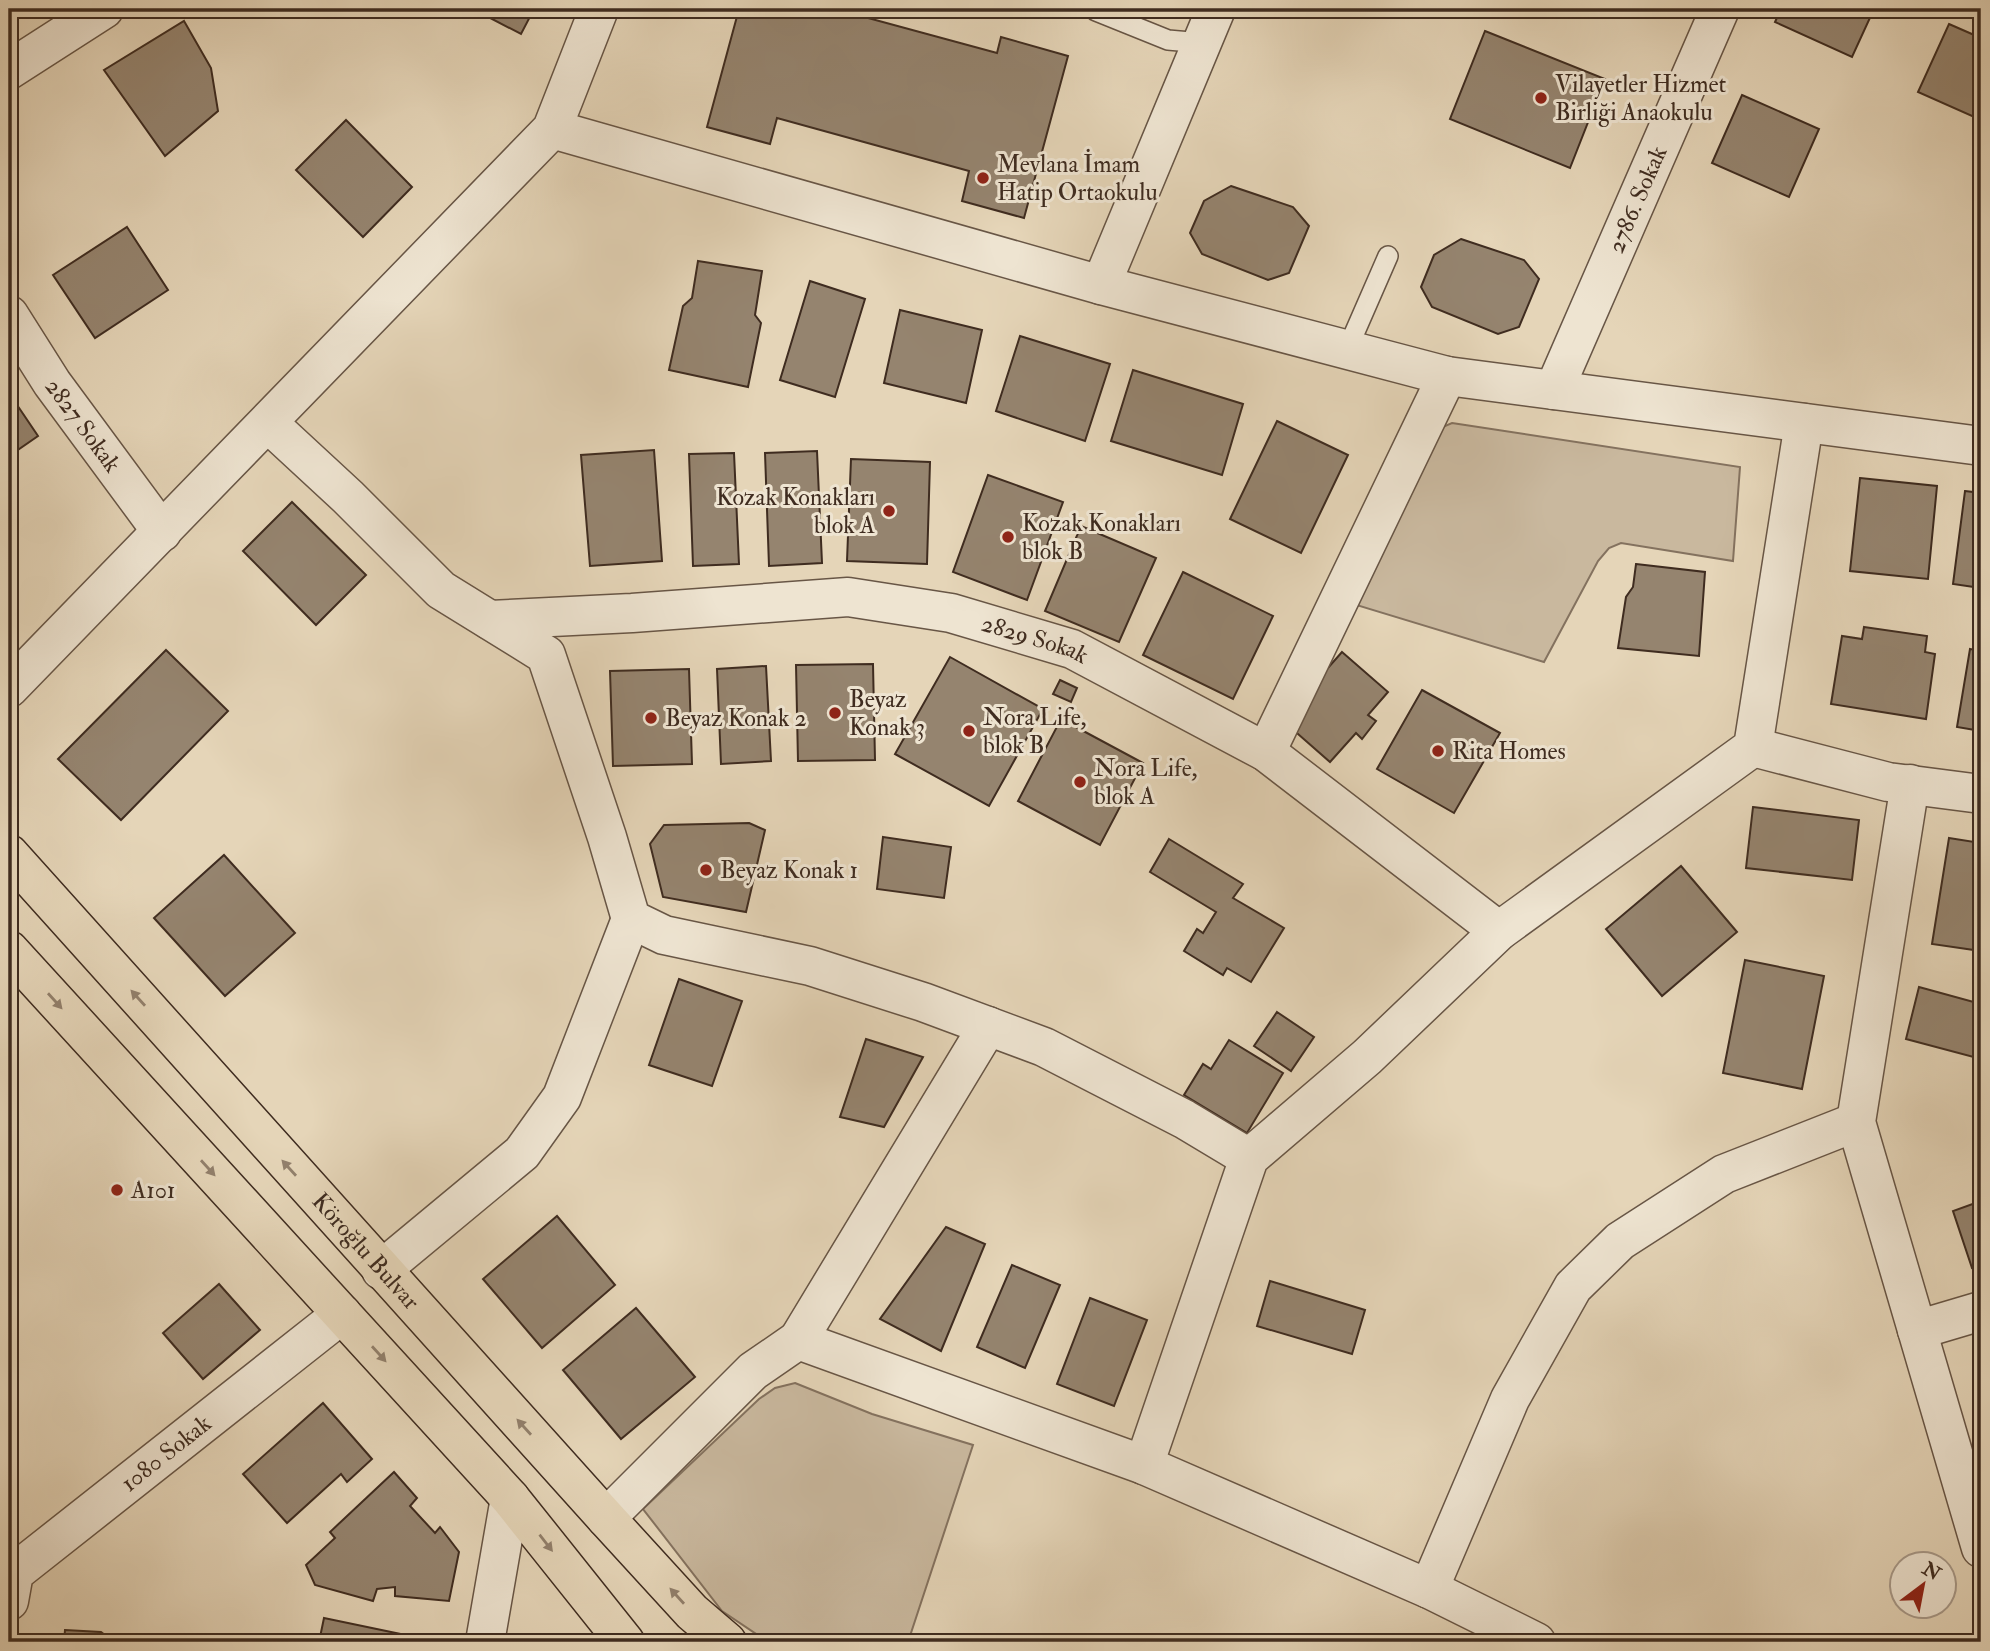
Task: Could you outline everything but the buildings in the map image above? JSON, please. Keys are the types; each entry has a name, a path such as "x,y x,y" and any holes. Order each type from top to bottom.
{"main road":[{"name":"Köroğlu Bulvar","path":"9,854 606,1518 692,1612 727,1642"},
{"path":"9,950 510,1498 625,1642"}],"street":[{"path":"9,70 104,9"},
{"path":"9,688 552,129 599,9"},
{"name":"2786. Sokak","path":"1555,390 1720,9"},
{"path":"1101,285 1209,26"},
{"path":"552,129 1101,285 1447,376 1981,446"},
{"name":"2827 Sokak","path":"9,315 51,383 162,532"},
{"path":"1266,752 1447,376"},
{"path":"268,423 348,497 440,590 546,655 607,837 631,919 562,1097 522,1153 381,1270"},
{"path":"1144,1465 1249,1158 1367,1057 1499,931 1753,747 1804,423"},
{"name":"2829 Sokak","path":"490,620 632,613 848,597 951,613 1072,649 1266,752 1499,931"},
{"path":"1753,747 1888,782 1981,794"},
{"path":"1910,784 1856,1122 1981,1548"},
{"path":"631,919 664,935 810,966 923,1002 1044,1047 1184,1119 1249,1158"},
{"path":"606,1518 753,1371 798,1340 988,1026"},
{"path":"1429,1589 1510,1399 1573,1287 1620,1241 1724,1174 1856,1122"},
{"path":"1917,1330 1981,1311"},
{"name":"1080 Sokak","path":"10,1582 342,1314"},
{"path":"798,1340 1144,1465 1429,1589 1536,1642"},
{"path":"485,1642 510,1498"}],"lane":[{"path":"1096,9 1168,40 1209,26"},
{"path":"1347,350 1388,256"}],"shaded area":[{"path":"1452,423 1740,467 1733,561 1621,543 1609,548 1598,561 1544,662 1353,604 1438,429"},
{"path":"795,1383 872,1414 973,1445 908,1642 768,1642 722,1611 643,1509 759,1399 775,1388"}],"place":[{"name":"Vilayetler Hizmet Birliği Anaokulu","path":"1541,98"},
{"name":"Mevlana İmam Hatip Ortaokulu","path":"983,178"},
{"name":"Kozak Konakları blok A","path":"889,511"},
{"name":"Kozak Konakları blok B","path":"1008,537"},
{"name":"Beyaz Konak 3","path":"835,713"},
{"name":"Beyaz Konak 2","path":"651,718"},
{"name":"Nora Life, blok B","path":"969,731"},
{"name":"Rita Homes","path":"1438,751"},
{"name":"Nora Life, blok A","path":"1080,782"},
{"name":"Beyaz Konak 1","path":"706,870"},
{"name":"A101","path":"117,1190"}]}
